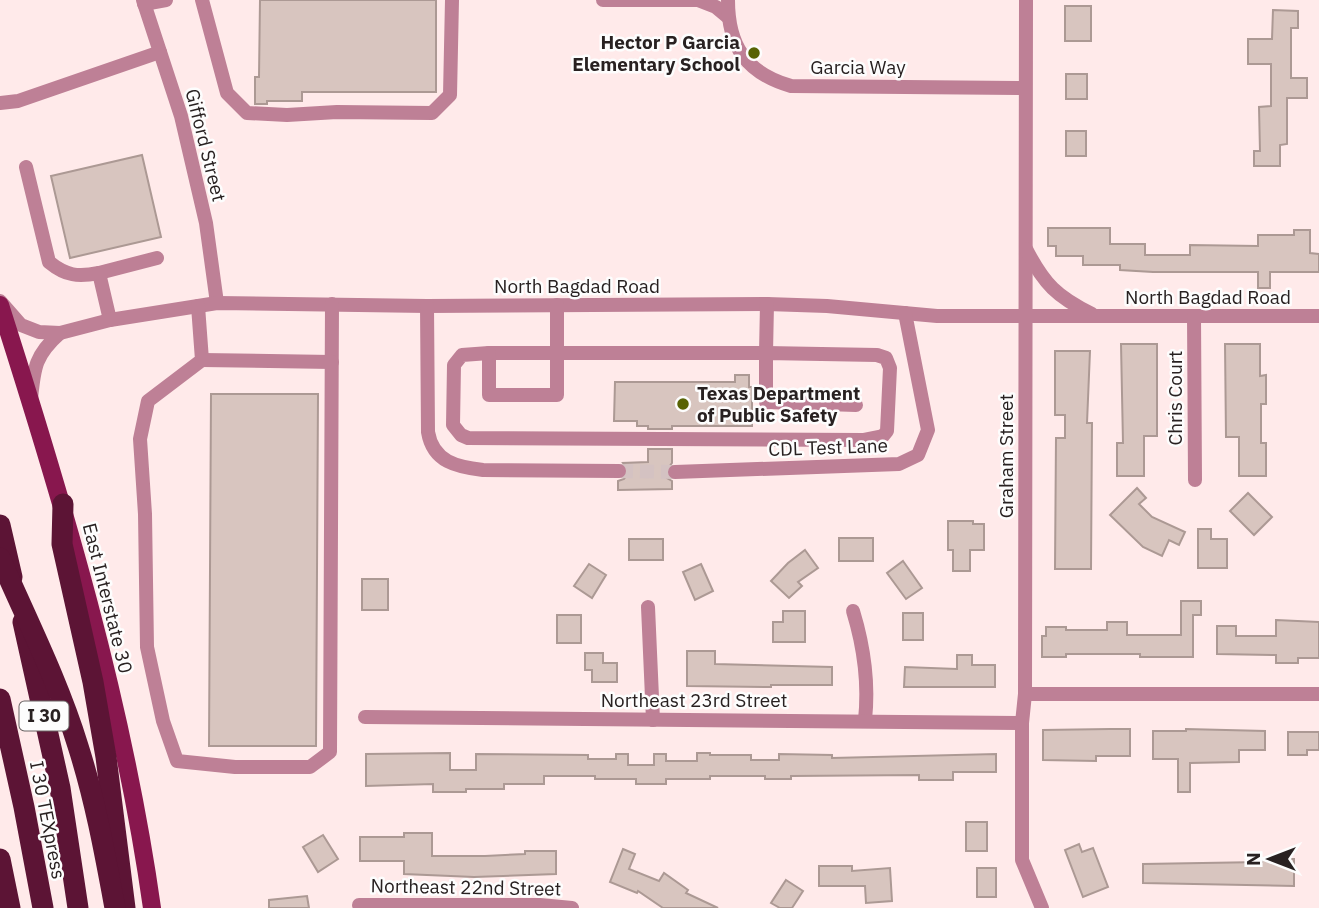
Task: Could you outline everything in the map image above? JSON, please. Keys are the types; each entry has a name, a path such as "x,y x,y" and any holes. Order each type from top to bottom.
{"highway":[{"path":"63,504 62,544 93,682 106,757 125,908"},
{"name":"I 30","path":"0,525 60,788 78,908"},
{"path":"0,558 62,700 78,746 98,822 115,908"},
{"name":"I 30 TEXpress","path":"0,699 43,908"},
{"path":"0,859 10,908"}],"main road":[{"name":"East Interstate 30","path":"0,303 63,504 97,637 127,768 152,908"}],"street":[{"path":"144,2 166,0"},
{"path":"202,0 227,93 247,113 287,115 337,111 432,113 450,95 452,0"},
{"path":"603,0 698,0 716,7 728,17"},
{"name":"Garcia Way","path":"728,0 728,17 743,58 765,76 791,86 1025,88"},
{"name":"Graham Street","path":"1026,0 1025,694 1022,723 1022,860 1042,908"},
{"name":"Gifford Street","path":"144,2 181,116 202,210 217,303"},
{"path":"0,103 18,101 160,52"},
{"path":"26,167 49,262 61,272 78,277 157,258"},
{"name":"North Bagdad Road","path":"1024,246 1047,283 1067,302 1097,316"},
{"path":"99,273 110,320"},
{"name":"North Bagdad Road","path":"0,303 21,325 38,332 60,333 110,320 217,303 427,306 767,304 827,306 937,316 1319,316"},
{"path":"332,304 332,362 330,752 310,768 234,767 177,761 163,721 147,646 145,514 140,439 148,401 202,360 332,362"},
{"path":"767,304 766,402 856,405"},
{"path":"489,354 489,395 557,396 557,305"},
{"path":"198,306 202,360"},
{"path":"427,306 428,432 430,444 437,453 448,462 464,468 484,470 619,471"},
{"name":"CDL Test Lane","path":"675,472 899,464 918,455 928,430 905,313"},
{"name":"Chris Court","path":"1194,316 1195,480"},
{"path":"31,401 34,367 44,347 60,333"},
{"path":"556,353 877,355 886,358 890,368 887,431 883,436 863,440 468,439 453,425 454,365 462,355 556,353"},
{"path":"648,607 653,720"},
{"path":"853,611 862,640 868,692 865,720"},
{"path":"1025,694 1319,694"},
{"name":"Northeast 23rd Street","path":"365,717 1022,723"},
{"name":"Northeast 22nd Street","path":"359,905 540,905 572,908"}],"building":[{"path":"260,0 436,0 436,92 302,92 302,101 267,101 267,104 255,104 255,77 259,77"},
{"path":"1065,6 1091,6 1091,41 1065,41"},
{"path":"1273,10 1298,11 1298,28 1291,28 1291,78 1307,78 1307,98 1287,98 1287,144 1280,145 1280,166 1254,166 1254,151 1260,151 1259,107 1271,106 1271,64 1248,64 1248,39 1272,39"},
{"path":"1066,74 1087,74 1087,99 1066,99"},
{"path":"1066,131 1086,131 1086,156 1066,156"},
{"path":"142,155 161,237 70,258 51,176"},
{"path":"1048,228 1110,228 1110,244 1145,244 1145,255 1190,255 1190,245 1258,246 1258,235 1294,235 1294,230 1310,230 1310,253 1319,254 1319,272 1270,272 1270,288 1258,288 1258,272 1153,272 1120,270 1120,265 1083,265 1083,256 1056,256 1056,246 1048,246"},
{"path":"1121,344 1157,344 1157,436 1144,436 1144,476 1117,476 1117,443 1123,443"},
{"path":"1225,344 1260,344 1260,376 1266,375 1266,404 1261,404 1261,443 1266,443 1266,476 1239,476 1239,437 1226,437"},
{"path":"1055,351 1090,351 1087,423 1092,423 1091,569 1055,569 1056,438 1065,438 1065,415 1055,415"},
{"name":"Texas Department of Public Safety","path":"735,375 749,375 749,387 752,387 752,426 672,426 672,429 648,429 648,426 637,426 637,421 614,421 615,382 735,382"},
{"path":"211,394 318,394 316,746 209,746"},
{"path":"648,449 672,449 672,463 665,472 667,478 672,481 672,489 618,490 618,481 624,479 629,472 623,463 648,462"},
{"path":"1137,488 1146,498 1139,504 1152,517 1185,532 1179,545 1169,540 1162,556 1143,547 1110,515"},
{"path":"1248,493 1272,517 1254,535 1230,511"},
{"path":"948,521 984,524 984,550 970,550 970,571 953,571 953,550 948,550"},
{"path":"1198,529 1211,529 1211,539 1227,539 1227,568 1198,568"},
{"path":"839,538 873,538 873,561 839,561"},
{"path":"629,539 663,539 663,560 629,560"},
{"path":"805,550 818,568 798,582 802,586 789,598 771,581"},
{"path":"903,561 922,588 906,599 887,573"},
{"path":"589,564 606,575 592,598 574,586"},
{"path":"701,564 713,591 695,600 683,572"},
{"path":"362,579 388,579 388,610 362,610"},
{"path":"1181,601 1201,601 1201,615 1193,615 1193,657 1066,654 1066,657 1042,657 1042,636 1046,636 1046,627 1107,630 1107,622 1127,622 1127,635 1181,635"},
{"path":"783,611 805,611 805,642 773,642 773,622 783,622"},
{"path":"903,613 923,613 923,640 903,640"},
{"path":"557,615 581,615 581,643 557,643"},
{"path":"1276,620 1319,622 1319,658 1298,658 1298,663 1276,663 1276,655 1217,654 1217,626 1236,626 1236,636 1276,636"},
{"path":"687,651 715,651 715,664 832,667 832,685 687,686"},
{"path":"585,653 603,653 603,663 617,663 617,682 592,682 592,670 585,670"},
{"path":"957,655 972,655 972,665 995,665 995,687 904,687 905,667 957,669"},
{"path":"1130,729 1130,756 1096,756 1096,761 1043,760 1043,730"},
{"path":"1153,731 1265,731 1265,750 1239,750 1239,762 1190,763 1190,792 1178,792 1178,759 1153,759"},
{"path":"1288,732 1319,732 1319,750 1307,750 1307,755 1288,755"},
{"path":"450,753 450,770 476,770 476,754 588,755 588,759 616,759 616,754 628,754 628,765 654,765 654,754 666,754 666,761 697,761 697,753 751,755 751,760 779,760 779,754 832,755 832,758 996,754 996,772 953,772 953,780 919,780 919,775 791,776 791,779 710,776 710,779 666,779 666,784 636,784 636,779 595,779 595,776 544,776 544,784 504,784 504,789 466,789 466,792 433,792 433,784 366,786 366,754"},
{"path":"966,822 987,822 987,851 966,851"},
{"path":"404,833 432,833 432,856 485,856 525,854 525,851 556,851 556,874 474,877 404,874 404,861 360,861 360,837 404,837"},
{"path":"323,835 338,859 318,872 303,847"},
{"path":"1079,844 1082,852 1093,848 1108,887 1083,897 1065,850"},
{"path":"623,849 635,854 629,869 659,881 664,873 688,890 686,893 718,908 663,908 638,891 637,893 610,882"},
{"path":"1262,859 1294,859 1294,886 1143,883 1143,864 1262,862"},
{"path":"819,866 852,866 852,871 890,868 892,901 866,903 865,886 819,886"},
{"path":"977,868 996,868 996,897 977,897"},
{"path":"786,880 803,891 792,908 780,908 771,903"},
{"path":"307,896 309,908 269,908 269,900"}],"tunnel":[{"path":"619,471 675,472"}],"place":[{"name":"Hector P Garcia Elementary School","path":"754,53"},
{"name":"Texas Department of Public Safety","path":"683,404"}]}
